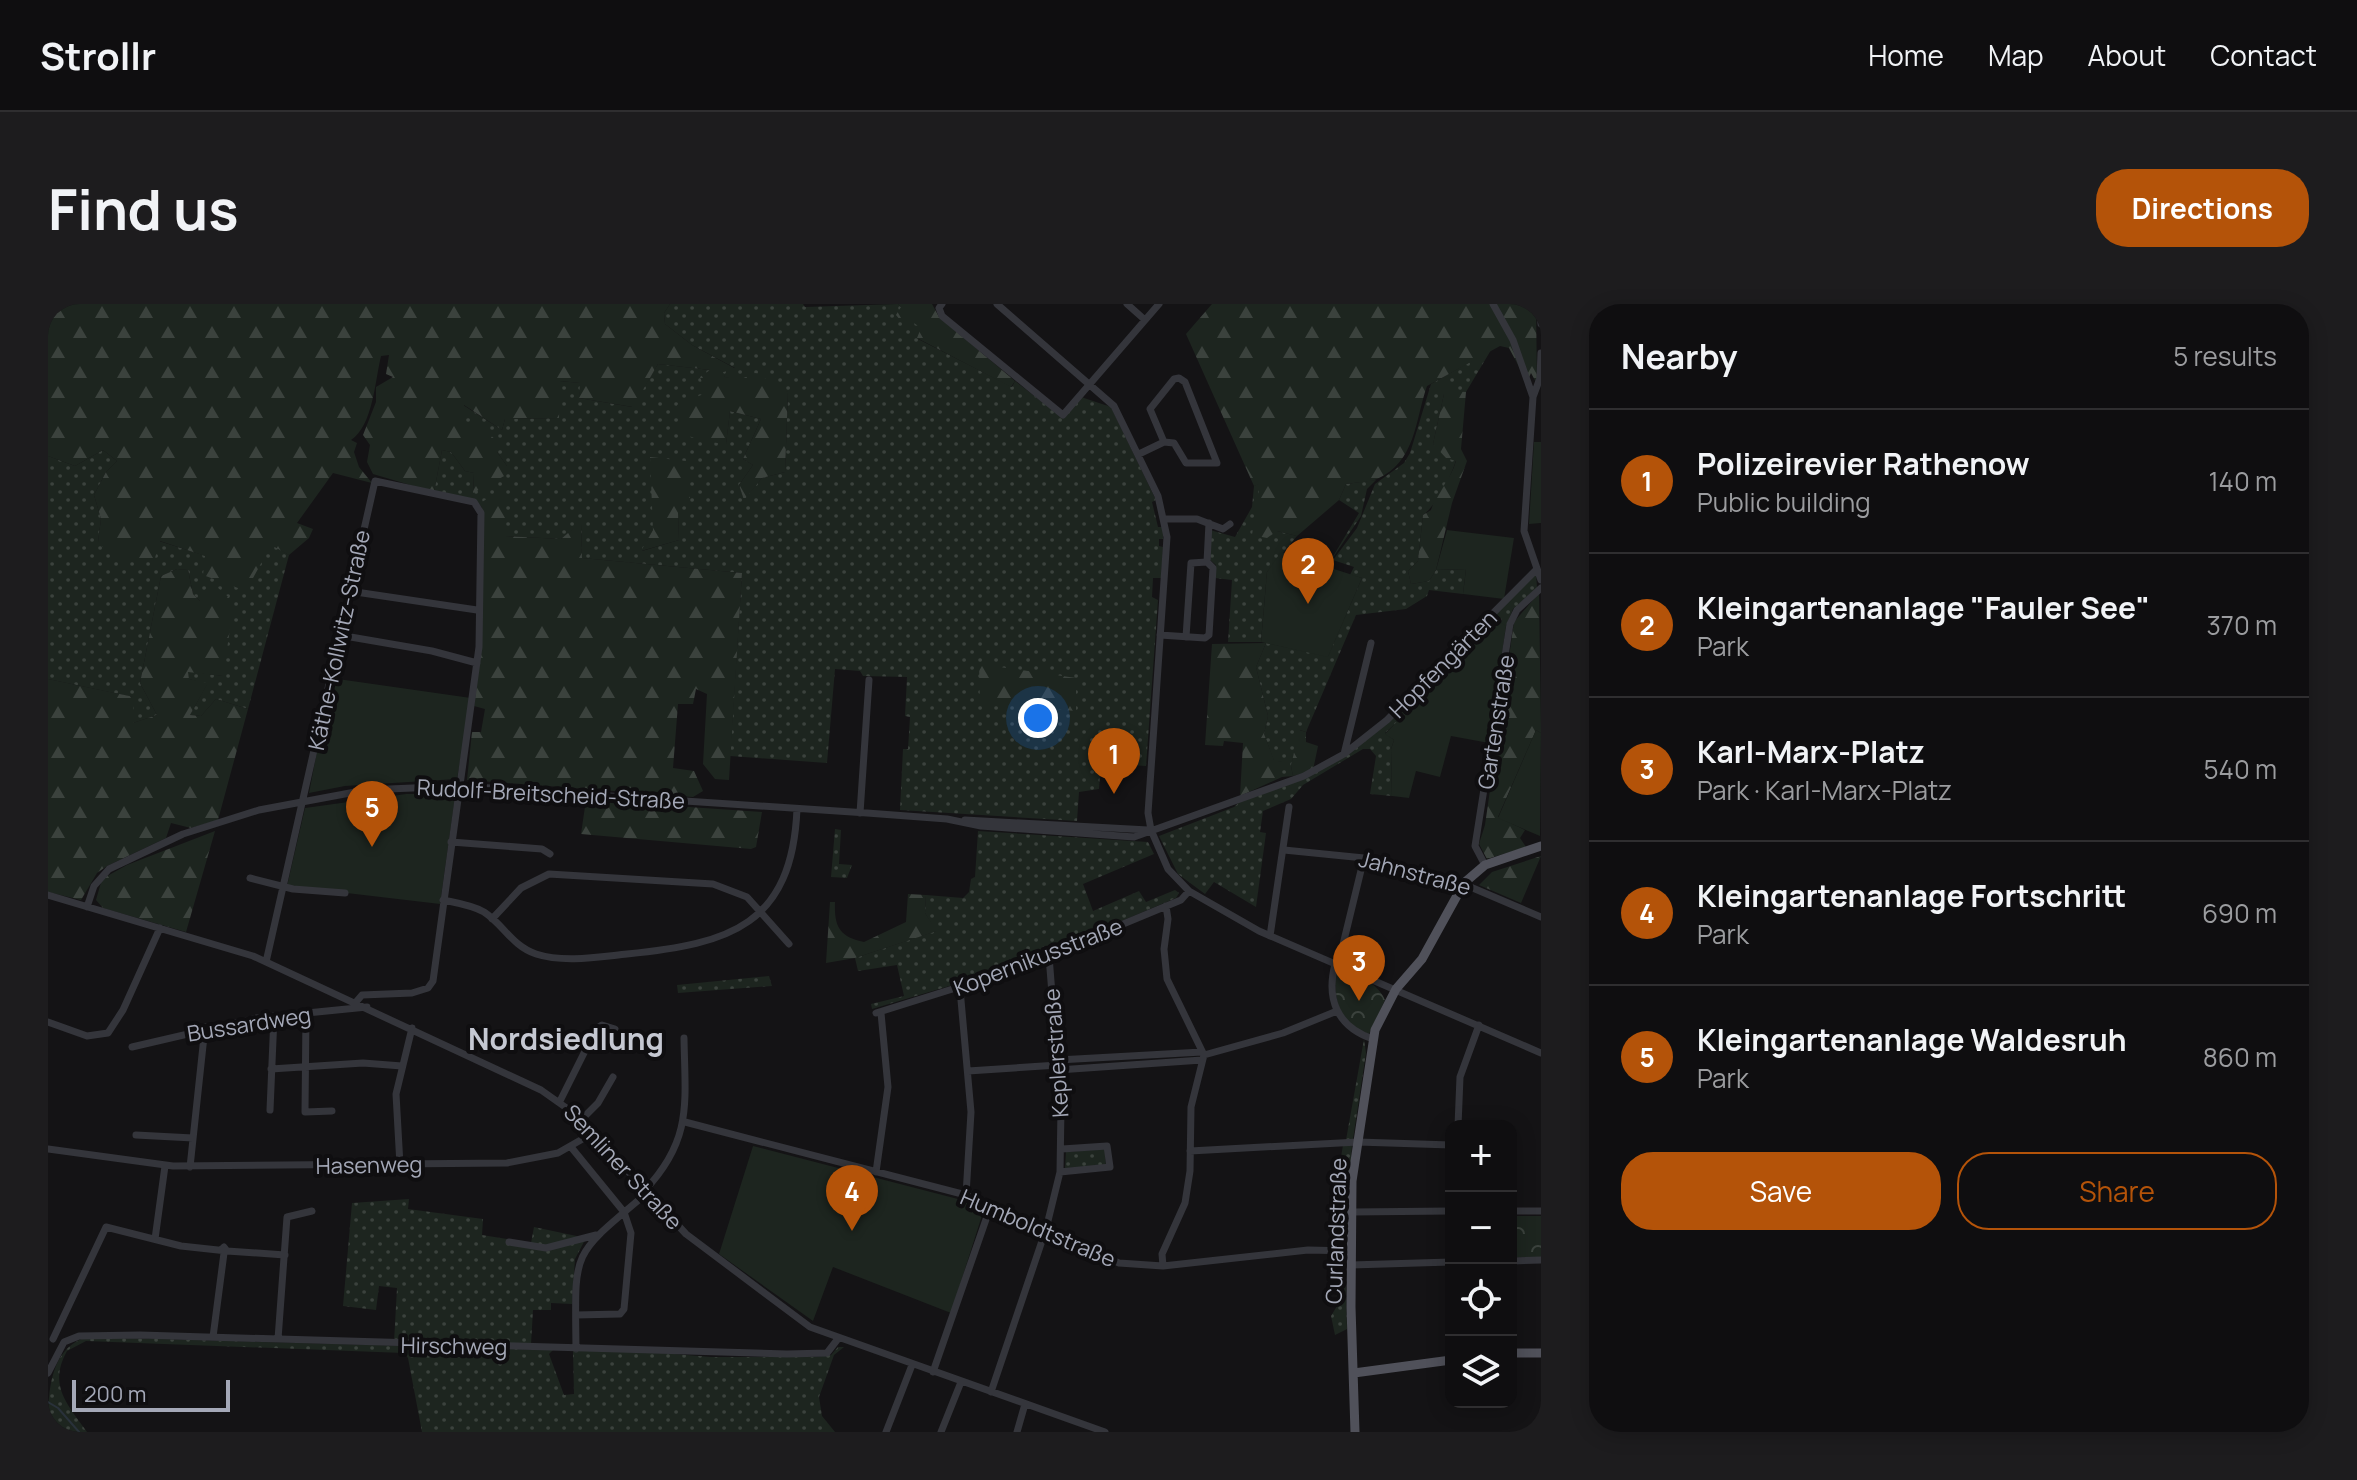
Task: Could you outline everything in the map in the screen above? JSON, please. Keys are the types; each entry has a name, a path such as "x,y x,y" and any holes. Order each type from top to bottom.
{"main road":[{"path":"1464,883 1485,865 1541,846"},
{"name":"Curlandstraße","path":"1355,1432 1352,1212 1358,1142 1373,1039 1396,989 1422,959 1464,883"},
{"path":"1517,1353 1541,1353"},
{"path":"1354,1373 1445,1361"}],"street":[{"path":"942,304 939,308 942,316 1063,415 1159,304"},
{"path":"997,304 1114,406 1139,454 1165,519 1148,813 1151,830 1171,874 1189,891 1270,936 1541,1053"},
{"path":"1127,304 1145,320"},
{"path":"1493,304 1537,392"},
{"path":"1539,304 1541,324"},
{"path":"1539,575 1524,531 1541,353"},
{"path":"1139,454 1164,442 1174,443 1186,463 1217,463 1185,382 1179,378 1174,379 1150,409 1164,442"},
{"name":"Käthe-Kollwitz-Straße","path":"266,962 375,481 474,502 481,513 477,610"},
{"path":"1165,519 1197,519 1223,529 1230,524"},
{"path":"1160,635 1205,638 1209,635 1213,568 1207,562 1209,523"},
{"path":"1186,637 1191,563 1207,562"},
{"name":"Hopfengärten","path":"1151,830 1304,776 1344,754 1387,720 1539,575"},
{"name":"Gartenstraße","path":"1485,865 1475,846 1510,624 1517,610 1541,588"},
{"path":"349,591 477,610 477,663 431,985 412,993 362,995 356,1002"},
{"path":"339,635 432,651 477,663"},
{"name":"Hopfengärten","path":"1344,754 1360,674 1371,643"},
{"path":"860,813 869,680"},
{"name":"Rudolf-Breitscheid-Straße","path":"87,907 94,886 109,869 183,834 304,800 366,790 459,786 860,813 1134,837 1151,830"},
{"path":"1270,936 1289,807"},
{"path":"443,900 470,906 492,919 510,939 527,950 551,957 580,958 695,944 729,934 761,912 779,889 790,864 797,809"},
{"path":"451,842 542,849 550,854"},
{"name":"Jahnstraße","path":"1284,850 1364,858 1464,883 1541,917"},
{"path":"1364,858 1331,996 1349,1027 1373,1039"},
{"path":"492,919 530,882 558,872 628,881 713,884 739,892 789,944"},
{"path":"250,878 284,887 345,893"},
{"name":"Kopernikusstraße","path":"876,1172 888,1087 878,1013 960,989 1049,956 1181,900 1189,891"},
{"name":"Semliner Straße","path":"48,895 266,962 412,1028 560,1101 686,1234 800,1321 837,1340 1105,1432"},
{"path":"1163,1266 1162,1254 1185,1203 1191,1107 1202,1056 1167,979 1164,949 1168,919 1166,906"},
{"path":"48,1022 87,1036 108,1033 123,1010 160,928"},
{"name":"Keplerstraße","path":"991,1392 1046,1229 1060,1172 1062,1149 1058,1065 1049,956"},
{"path":"960,989 971,1147 966,1195"},
{"name":"Bussardweg","path":"132,1047 205,1027 274,1016 367,1007"},
{"path":"968,1071 1202,1056 1270,1037 1337,1011"},
{"path":"306,1013 305,1112 332,1111"},
{"path":"270,1110 274,1016"},
{"path":"560,1101 596,1029 602,1025 615,1029"},
{"path":"1458,1120 1460,1077 1479,1025"},
{"path":"190,1167 205,1027"},
{"path":"400,1165 395,1113 412,1028"},
{"path":"576,1349 576,1266 587,1244 646,1192 664,1166 685,1122 684,1038"},
{"path":"271,1069 363,1063 402,1066"},
{"path":"581,1120 598,1103 613,1077"},
{"name":"Humboldtstraße","path":"685,1122 966,1195 1046,1229 1104,1259 1129,1265 1163,1266 1308,1250 1351,1251"},
{"name":"Hasenweg","path":"48,1149 190,1167 527,1162 571,1147 593,1133"},
{"path":"136,1135 193,1138"},
{"path":"1190,1151 1358,1142 1445,1145"},
{"name":"Keplerstraße","path":"1060,1172 1110,1167 1107,1146 1062,1149"},
{"path":"571,1147 624,1212 632,1241 626,1263 624,1309 616,1316 576,1315"},
{"path":"155,1239 165,1166"},
{"path":"933,1372 991,1205"},
{"path":"278,1339 287,1217 312,1211"},
{"path":"1352,1212 1445,1211"},
{"path":"1517,1211 1541,1211"},
{"path":"50,1339 106,1227 224,1251 285,1255"},
{"path":"509,1242 554,1247 596,1235"},
{"path":"213,1337 224,1251"},
{"path":"1517,1261 1541,1260"},
{"path":"1351,1265 1445,1262"},
{"name":"Hirschweg","path":"50,1339 64,1342 79,1336 118,1335 827,1353 837,1340"},
{"path":"48,1373 64,1342"},
{"path":"886,1432 912,1365"},
{"path":"941,1432 961,1382"},
{"path":"1017,1432 1025,1404"},
{"path":"1535,1432 1541,1424"}],"green space":[{"path":"48,304 670,304 664,313 665,324 692,345 736,369 723,372 725,377 741,379 756,373 788,392 785,472 762,478 744,500 739,485 753,465 743,459 761,419 730,411 726,445 679,434 677,405 706,393 700,377 710,370 658,364 633,407 579,398 580,383 560,381 559,418 505,419 502,430 464,405 461,424 475,421 499,443 497,452 507,466 506,475 473,493 474,473 465,471 451,452 442,450 434,492 373,474 367,462 370,445 363,435 376,402 376,387 393,377 386,374 389,355 381,356 369,414 351,440 357,443 354,452 359,467 372,483 333,473 297,523 313,529 309,538 289,555 271,545 246,591 203,575 205,556 160,541 155,558 138,561 117,558 98,542 101,519 94,495 106,472 117,461 103,450 75,466 48,456"},
{"path":"670,304 803,304 805,307 898,304 922,328 918,339 1012,387 1015,381 1060,416 1081,397 1111,407 1156,500 1152,502 1158,527 1163,527 1163,539 1159,539 1159,546 1163,547 1161,578 1153,578 1152,597 1158,600 1146,766 1101,763 1099,789 1079,792 1077,821 900,810 903,749 908,749 910,717 905,716 907,677 863,676 860,671 835,669 827,763 730,756 742,573 582,558 581,523 561,539 504,536 476,500 434,492 442,450 451,452 465,471 474,473 473,492 507,466 497,452 460,425 463,405 502,430 505,419 558,418 559,381 581,383 579,398 632,407 658,364 710,370 706,393 726,444 730,411 761,419 743,459 753,465 739,485 744,499 762,478 785,472 788,392 725,377 722,372 735,368 692,345 665,324 664,313","holes":["678,512 679,540 642,551 653,530"]},
{"path":"898,304 932,304 939,317 1015,381 1011,387 917,338 921,328 914,323 905,326 896,315 901,307"},
{"path":"1212,304 1536,304 1537,384 1531,373 1527,382 1509,348 1500,346 1427,386 1407,451 1390,472 1374,480 1346,484 1339,500 1297,536 1277,531 1267,538 1252,535 1260,484 1254,486 1186,334"},
{"path":"1491,350 1466,392 1444,394 1433,444 1456,460 1433,505 1423,515 1418,561 1408,571 1411,584 1429,581 1436,570 1466,569 1463,594 1429,590 1427,596 1406,609 1356,615 1306,732 1300,730 1291,766 1293,776 1282,777 1282,762 1274,761 1264,734 1268,716 1256,667 1266,643 1328,656 1362,578 1350,575 1354,567 1333,560 1357,528 1375,484 1404,463 1410,453 1431,384"},
{"path":"1445,383 1450,391 1466,392 1461,449 1467,461 1452,503 1436,570 1429,581 1411,584 1408,571 1418,561 1423,515 1431,510 1456,461 1446,458 1433,444 1444,394 1439,386"},
{"path":"1534,442 1541,442 1541,523 1529,524"},
{"path":"103,450 117,461 106,472 94,495 101,519 98,542 159,541 206,556 271,544 289,555 248,709 216,699 201,716 190,715 207,684 189,679 187,671 223,676 201,602 193,594 188,570 177,569 161,576 140,683 157,715 133,723 133,697 48,679 48,456 75,466"},
{"path":"650,457 686,461 690,498 678,512 679,540 641,551 653,530"},
{"path":"1376,480 1367,489 1361,516 1326,568 1359,513 1339,500 1346,484"},
{"path":"1261,483 1277,531 1297,536 1267,572 1261,642 1228,642 1232,580 1215,578 1216,565 1209,559 1210,530 1235,537 1252,507 1254,486"},
{"path":"506,487 505,536 561,539 581,522 582,558 742,573 729,780 715,779 703,764 707,694 696,689 693,704 678,704 673,768 694,771 703,791 693,797 467,780 472,732 481,732 485,709 474,706 481,653 482,502"},
{"path":"1447,530 1514,538 1504,599 1463,594 1466,569 1436,570"},
{"path":"1281,552 1362,578 1328,657 1261,642 1267,572"},
{"path":"177,569 188,570 193,594 200,601 210,581 234,602 223,676 188,672 189,679 208,683 190,715 201,716 216,699 248,709 218,820 191,828 171,823 166,838 97,873 81,900 48,892 48,679 134,697 133,723 157,715 140,683 161,576"},
{"path":"1536,573 1537,588 1513,609 1506,626 1385,733 1394,740 1391,749 1392,796 1370,794 1376,756 1370,749 1363,749 1303,785 1291,799 1263,811 1260,832 1266,833 1256,907 1214,882 1205,894 1178,874 1159,836 1234,807 1244,798 1304,778 1388,722"},
{"path":"1539,593 1541,733 1536,730 1498,817 1525,830 1520,838 1526,847 1487,859 1479,844 1485,825 1514,622"},
{"path":"1497,620 1506,626 1489,743 1451,736 1440,777 1416,771 1409,798 1392,796 1391,749 1394,740 1385,734"},
{"path":"1266,643 1256,667 1268,716 1264,734 1274,760 1282,762 1282,777 1240,796 1243,743 1224,741 1223,746 1205,745 1212,644"},
{"path":"979,664 1076,678 1076,711 980,703"},
{"path":"331,678 471,698 457,779 345,786 309,793"},
{"path":"1299,730 1306,732 1306,742 1318,746 1313,770 1293,776 1291,766"},
{"path":"1536,730 1541,733 1540,836 1498,818"},
{"path":"406,794 451,794 455,797 440,904 287,886 305,808"},
{"path":"586,800 762,812 756,847 751,849 581,834"},
{"path":"835,829 841,830 839,864 852,865 847,878 831,877"},
{"path":"215,831 186,932 103,908 96,900 102,879 127,865"},
{"path":"978,831 1148,842 1154,854 1083,884 1093,911 1139,891 1146,902 1175,890 1179,893 1176,898 1010,968 872,1009 871,1004 904,996 897,965 858,971 855,958 936,931 925,913 926,895 963,898 969,892 971,879 975,877"},
{"path":"1541,856 1521,903 1479,885 1492,872"},
{"path":"908,894 926,895 925,913 937,931 855,958 826,963 830,902 835,902 840,929 849,937 864,942 906,922"},
{"path":"1338,969 1372,984 1385,1000 1369,1034 1350,1024 1340,1010 1335,982 1335,971"},
{"path":"769,976 772,986 678,993 677,985"},
{"path":"1364,1039 1366,1053 1353,1139 1346,1140"},
{"path":"1352,1144 1346,1245 1336,1245 1337,1182 1343,1145"},
{"path":"753,1146 985,1206 951,1313 833,1267 813,1321 719,1254"},
{"path":"1105,1149 1106,1167 1065,1168 1066,1152"},
{"path":"409,1199 408,1209 483,1219 482,1235 531,1243 534,1227 586,1238 575,1259 572,1304 551,1303 551,1310 533,1310 531,1344 394,1342 397,1288 379,1286 376,1310 343,1306 352,1203"},
{"path":"1517,1216 1541,1216 1541,1257 1517,1257"},
{"path":"1334,1255 1345,1258 1347,1329 1335,1335 1331,1316 1337,1306"},
{"path":"88,1337 553,1350 549,1354 564,1395 574,1394 573,1351 613,1349 711,1357 815,1357 831,1355 838,1347 844,1347 834,1355 819,1397 822,1416 835,1432 422,1432 408,1358 404,1353 86,1341 67,1351 59,1374 62,1394 87,1432 48,1432 50,1389 58,1362 65,1351"}],"waterway":[{"path":"48,1402 58,1408 79,1432"}],"place":[{"name":"Kleingartenanlage \"Fauler See\"","path":"1308,604"},
{"name":"Polizeirevier Rathenow","path":"1114,794"},
{"name":"Kleingartenanlage Waldesruh","path":"372,847"},
{"name":"Karl-Marx-Platz","path":"1359,1001"},
{"name":"Kleingartenanlage Fortschritt","path":"852,1231"}],"district":[{"name":"Nordsiedlung","path":"566,1040"}]}
